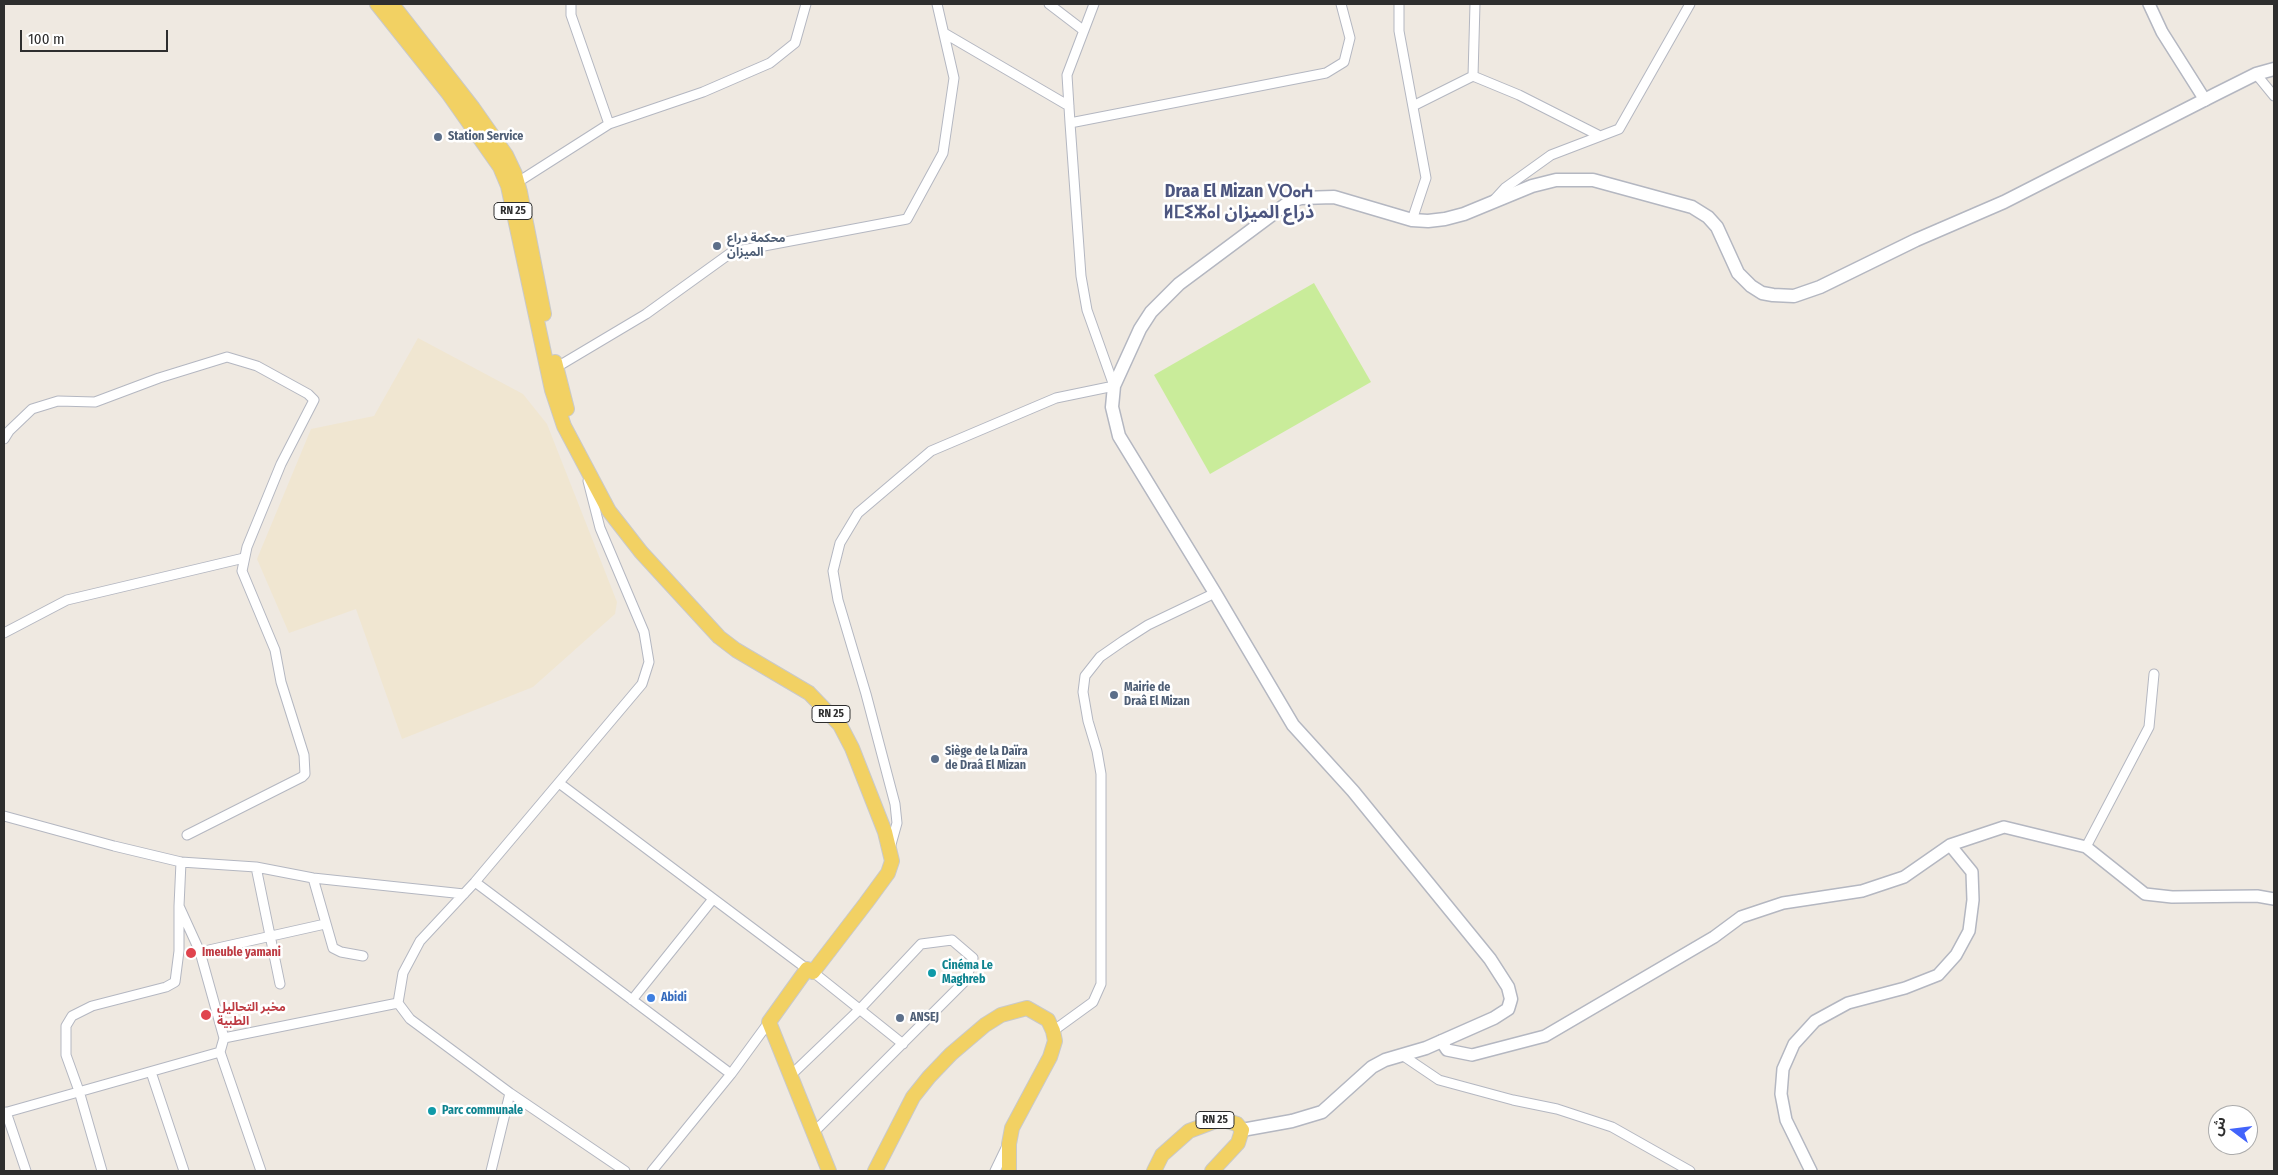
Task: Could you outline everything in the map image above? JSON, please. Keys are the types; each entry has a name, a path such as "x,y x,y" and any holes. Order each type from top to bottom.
{"main road":[{"name":"RN 25","path":"377,4 448,93 500,167 508,186 564,426 610,511 636,545 719,637 736,650 809,693 840,725 852,748 890,848 892,861 888,873 769,1022"},
{"path":"392,4 467,100 506,156 518,182 552,370"},
{"path":"1242,1130 1292,1121 1322,1112 1372,1067 1426,1048 1503,1013 1510,1004 1508,987 1490,959 1353,792 1292,725 1216,593 1119,436 1112,408 1114,386 1131,346 1150,312 1179,284 1283,205 1301,198 1334,196 1412,220 1445,220 1532,186 1556,180 1593,180 1692,207 1708,217 1717,226 1738,273 1751,286 1768,294 1783,297 1794,296 1820,287 1916,240 2004,202 2256,74 2274,68"},
{"path":"875,1171 913,1097 951,1054 985,1025 1001,1015 1027,1008 1048,1020 1053,1031 1054,1041 1050,1057 1012,1128 1009,1144 1009,1171"},
{"path":"769,1022 829,1171"},
{"name":"RN 25","path":"1154,1171 1162,1155 1188,1131 1220,1119 1236,1124 1242,1130 1238,1143 1212,1171"}],"street":[{"path":"570,4 571,16 609,124"},
{"path":"518,182 609,124 703,92 770,63 795,43 806,4"},
{"path":"552,370 646,314 732,252 907,219 943,153 954,78 937,4"},
{"path":"1049,4 1083,30"},
{"path":"890,848 897,823 895,804 866,694 838,600 833,571 840,543 858,513 931,451 1056,398 1114,386 1087,310 1081,276 1067,75 1094,4"},
{"path":"1070,123 1326,73 1344,62 1350,38 1341,4"},
{"path":"1399,4 1399,31 1426,178 1412,220"},
{"path":"1474,76 1475,4"},
{"path":"1490,203 1505,188 1551,155 1619,129 1690,4"},
{"path":"2149,4 2162,32 2205,100"},
{"path":"944,33 1069,106"},
{"path":"2256,74 2274,96"},
{"path":"1413,106 1474,76 1519,95 1600,136"},
{"path":"4,439 9,430 32,409 58,401 95,402 159,378 227,357 257,366 308,394 314,400 281,464 247,547 242,571 276,650 281,682 304,755 306,768 302,777 187,835"},
{"path":"584,466 600,528 644,632 649,662 642,684 476,882 420,940 403,973 398,1003 410,1019 510,1093 625,1171"},
{"path":"4,633 67,600 244,558"},
{"path":"1053,1031 1093,1002 1101,984 1100,774 1097,750 1082,692 1085,676 1100,657 1148,625 1216,593"},
{"path":"2086,847 2149,727 2154,674"},
{"path":"559,783 810,971 903,1044"},
{"path":"4,816 114,846 182,862 256,867 314,878 464,894"},
{"path":"1441,1040 1447,1050 1472,1055 1545,1036 1714,937 1741,917 1783,903 1862,891 1904,877 1950,845 2004,827 2086,847 2145,894 2172,897 2257,896 2274,899"},
{"path":"1811,1171 1786,1120 1781,1094 1783,1069 1794,1044 1815,1021 1848,1003 1905,988 1938,976 1956,956 1969,932 1973,891 1972,872 1950,845"},
{"path":"102,1171 66,1055 66,1026 72,1016 92,1006 166,987 175,982 179,951 179,906 182,862"},
{"path":"256,867 280,984"},
{"path":"314,878 333,948 341,952 363,956"},
{"path":"476,882 731,1074"},
{"path":"632,1000 713,899"},
{"path":"179,906 200,952 224,1038 220,1052 260,1171"},
{"path":"200,952 325,924"},
{"path":"790,1076 860,1010 921,944 952,940 972,958 966,980 813,1133"},
{"path":"224,1038 398,1003"},
{"path":"652,1171 731,1074 769,1022"},
{"path":"26,1171 5,1112 220,1052"},
{"path":"1402,1055 1439,1080 1513,1100 1557,1109 1612,1127 1690,1171"},
{"path":"151,1072 184,1171"},
{"path":"491,1171 510,1093"},
{"path":"995,1171 1009,1144"}],"shaded area":[{"path":"418,338 523,394 547,424 617,602 615,614 533,687 402,739 356,609 289,633 257,559 311,429 374,416"}],"green space":[{"path":"1314,283 1371,382 1210,474 1154,375"}],"place":[{"name":"Station Service","path":"438,137"},
{"name":"محكمة دراع الميزان","path":"717,246"},
{"name":"Mairie de Draâ El Mizan","path":"1114,695"},
{"name":"Siège de la Daïra de Draâ El Mizan","path":"935,759"},
{"name":"Imeuble yamani","path":"191,953"},
{"name":"Cinéma Le Maghreb","path":"932,973"},
{"name":"Abidi","path":"651,998"},
{"name":"مخبر التحاليل الطبية","path":"206,1015"},
{"name":"ANSEJ","path":"900,1018"},
{"name":"Parc communale","path":"432,1111"}],"district":[{"name":"Draa El Mizan ⴸⵔⴰⵄ ⵍⵎⵉⵣⴰⵏ ذراع الميزان","path":"1239,202"}]}
